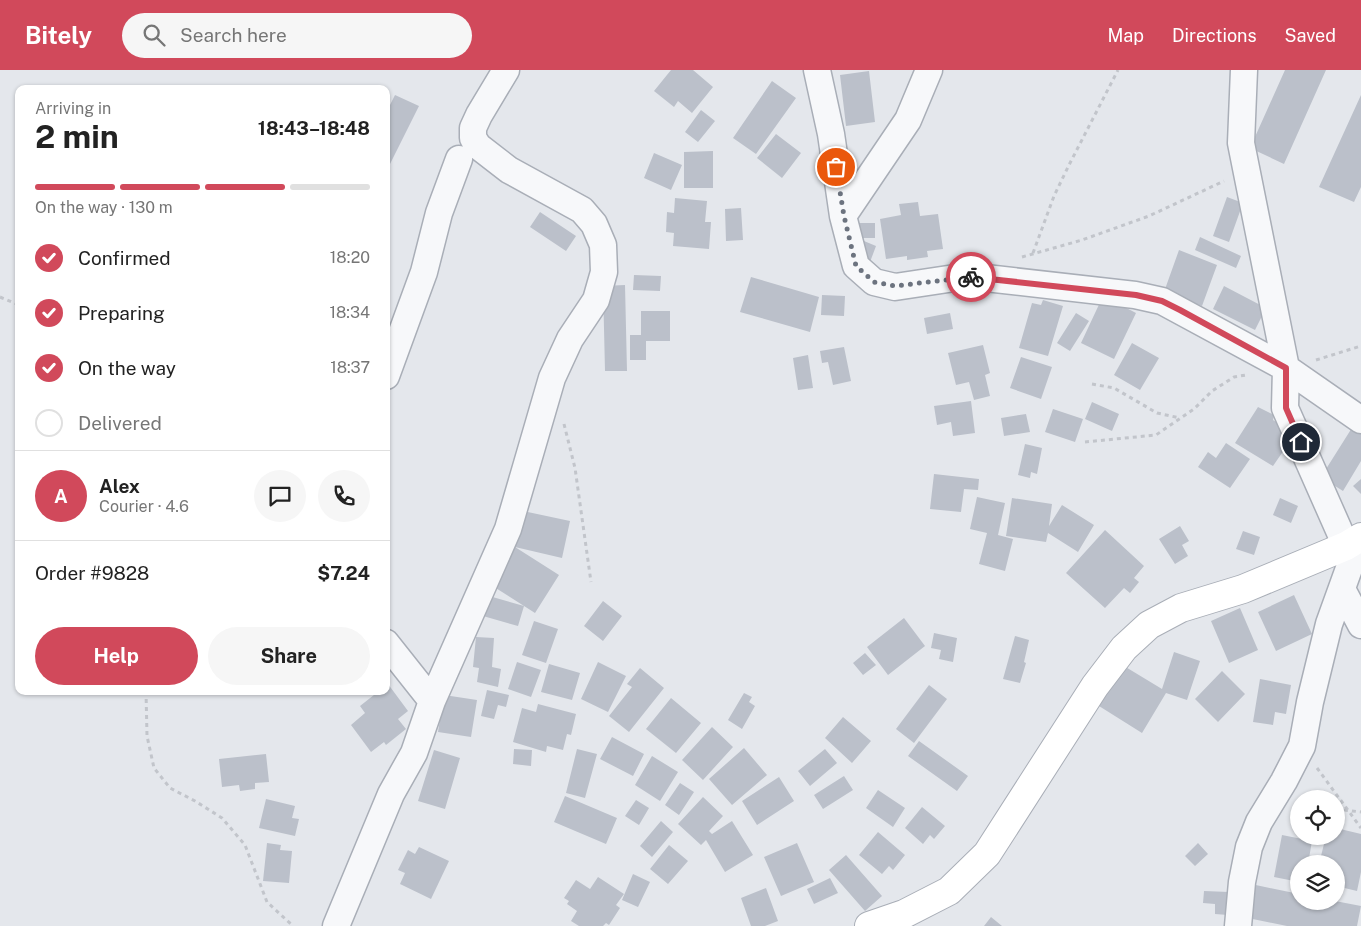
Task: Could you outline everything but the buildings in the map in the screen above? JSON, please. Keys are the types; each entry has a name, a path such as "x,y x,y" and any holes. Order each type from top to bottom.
{"street":[{"path":"336,926 391,794 414,753 432,701 508,529 552,378 570,339 596,300 604,272 603,245 594,224 582,210 509,170 478,146 473,138 473,128 479,115 506,70"},
{"path":"817,70 831,134 844,216 856,266 874,282 895,286 968,276 1136,295 1162,301 1286,368 1361,420"},
{"path":"844,216 908,120 929,70"},
{"path":"1238,926 1242,882 1249,846 1259,822 1284,781 1302,746 1310,702 1329,624 1342,589 1356,540 1286,408 1286,368 1241,143 1244,70"},
{"path":"390,365 424,272 439,213 459,159"},
{"path":"869,926 904,914 950,891 987,854 1095,686 1124,648 1149,625 1181,608 1243,589 1356,540"},
{"path":"1342,589 1361,625"},
{"path":"390,647 432,701"}],"path":[{"path":"1032,254 1058,188 1118,70"},
{"path":"1014,260 1082,240 1150,216 1247,171"},
{"path":"0,297 15,303"},
{"path":"1085,442 1156,435 1194,409 1212,391 1234,377 1286,368 1361,346"},
{"path":"1092,384 1114,388 1157,413 1181,418"},
{"path":"563,421 575,468 591,582"},
{"path":"146,695 147,736 154,768 170,788 196,801 222,818 245,845 267,902 293,926"},
{"path":"1302,746 1361,828"},
{"path":"1347,810 1361,812"}],"way so far":[{"path":"836,167 844,216 856,266 874,282 895,286 971,277"}],"route":[{"path":"971,277 1136,295 1162,301 1286,368 1286,408 1301,442"}]}
